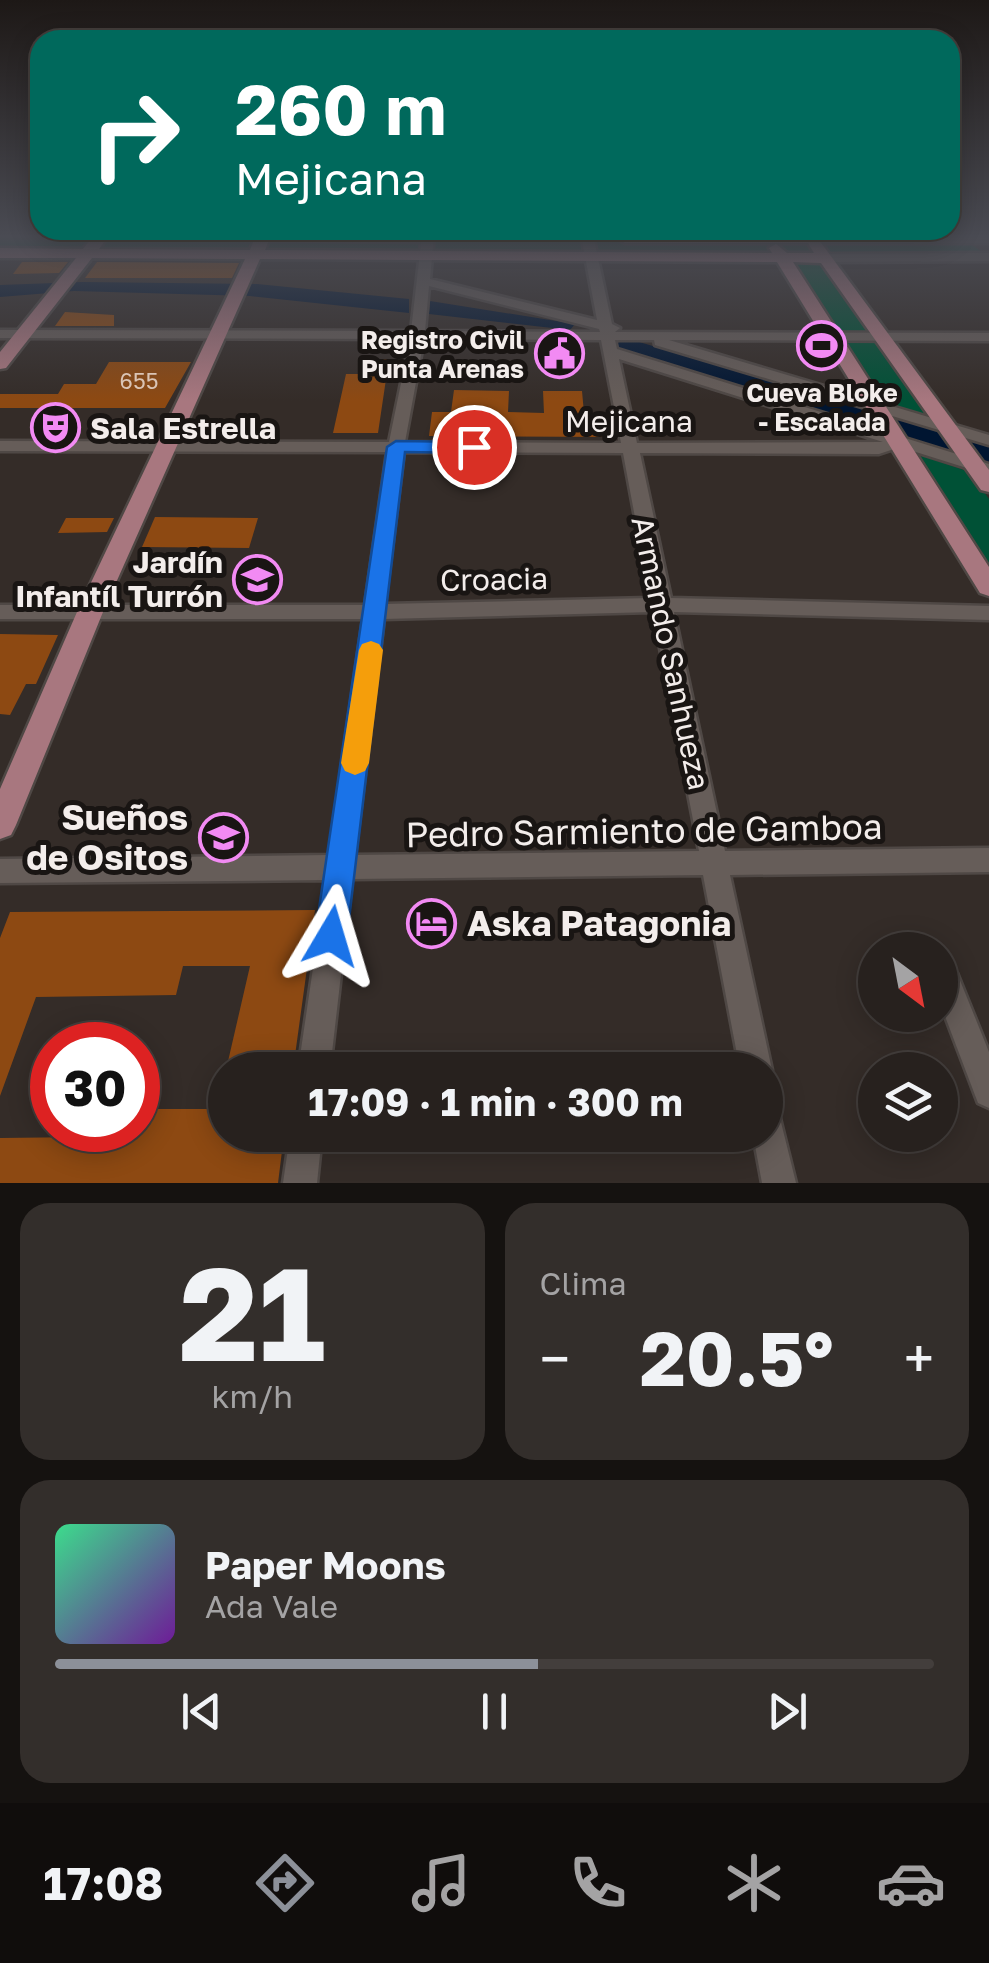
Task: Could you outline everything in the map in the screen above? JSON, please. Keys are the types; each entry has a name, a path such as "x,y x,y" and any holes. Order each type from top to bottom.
{"main road":[{"path":"0,364 58,290"},
{"path":"0,825 90,612 238,290"},
{"path":"801,290 989,586"},
{"path":"849,290 989,485"}],"street":[{"path":"316,1052 396,447 423,290"},
{"path":"461,290 580,320 608,338 978,466"},
{"name":"Armando Sanhueza","path":"598,290 752,1052"},
{"path":"0,334 215,336 420,316 608,338 989,337"},
{"path":"640,336 989,440"},
{"name":"Mejicana","path":"0,446 879,449 896,440"},
{"name":"Croacia","path":"0,612 376,612 661,605 989,613"},
{"name":"Pedro Sarmiento de Gamboa","path":"0,871 989,860"},
{"path":"958,1007 983,1060 989,1092"},
{"path":"300,1183 304,1152"},
{"path":"773,1152 779,1183"}],"green space":[{"path":"808,290 843,290 936,421 879,403"},
{"path":"922,456 970,472 989,499 989,580 915,460"}],"water":[{"path":"0,290 320,290 409,299 409,313 250,296 74,291 0,297"},
{"path":"430,301 575,324 570,330 429,314"},
{"path":"629,339 989,445 989,463 613,349"}],"building":[{"path":"65,312 114,315 114,326 55,326"},
{"path":"376,359 389,359 378,433 333,433 346,374 373,374"},
{"path":"109,362 191,362 165,408 0,408 0,394 58,394 64,384 96,384"},
{"path":"454,390 509,391 508,412 544,413 543,391 582,391 584,413 611,414 616,437 429,436 432,412 451,412"},
{"path":"155,517 258,518 249,548 142,547"},
{"path":"66,518 114,518 107,532 58,533"},
{"path":"0,634 58,635 36,684 26,684 10,715 0,714"},
{"path":"315,910 295,1052 230,1052 250,966 183,966 176,995 36,997 0,1096 0,938 10,912"},
{"path":"160,1109 208,1109 208,1152 282,1152 278,1183 0,1183 0,1138 30,1138 30,1152 160,1152"}],"slow traffic":[{"path":"355,763 371,650"}],"place":[{"name":"Cueva Bloke - Escalada","path":"822,346"},
{"name":"Registro Civil Punta Arenas","path":"559,353"},
{"name":"Sala Estrella","path":"55,428"},
{"name":"Jardín Infantíl Turrón","path":"258,579"},
{"name":"Sueños de Ositos","path":"223,837"},
{"name":"Aska Patagonia","path":"432,923"}],"route":[{"path":"331,936 396,447 474,447"}]}
